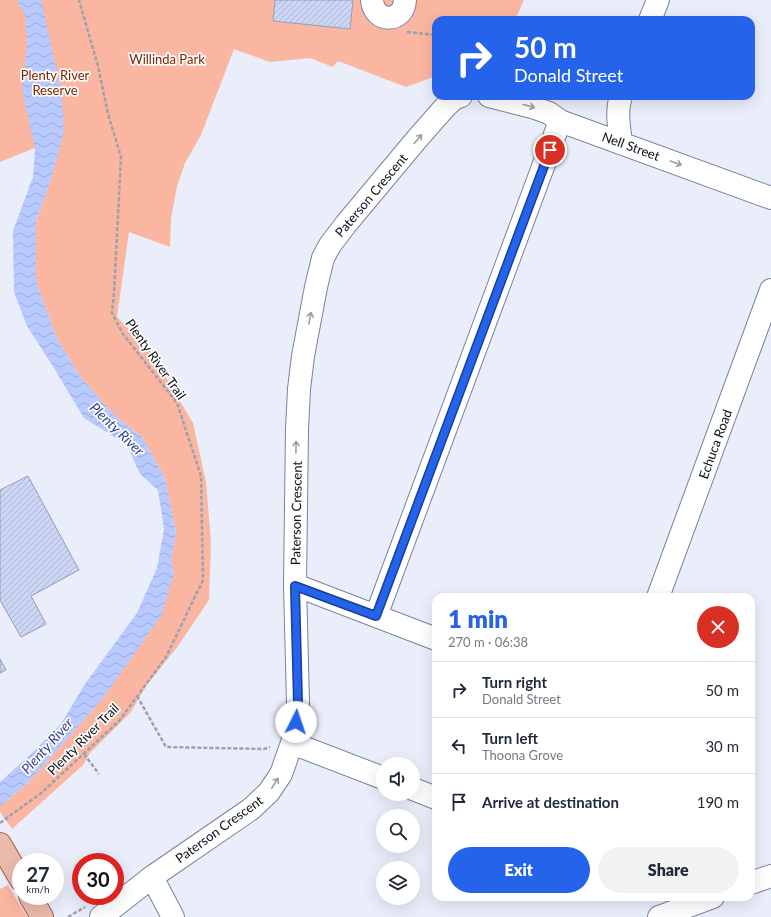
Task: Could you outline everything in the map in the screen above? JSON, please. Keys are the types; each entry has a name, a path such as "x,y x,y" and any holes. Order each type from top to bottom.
{"main road":[{"path":"0,844 12,865"},
{"path":"35,905 42,917"}],"street":[{"path":"372,0 373,6 379,15 389,18 405,6"},
{"path":"652,16 658,0"},
{"name":"Paterson Crescent","path":"101,917 152,877 251,809 269,792 280,774 292,743 298,703 295,586 299,389 303,356 323,258 330,245 346,224 407,151 453,100"},
{"name":"Nell Street","path":"505,100 549,113 560,120 771,198"},
{"path":"592,132 620,100"},
{"path":"620,100 619,123 621,142"},
{"path":"376,616 560,120"},
{"name":"Echuca Road","path":"659,593 771,290"},
{"path":"295,586 432,637"},
{"path":"292,743 376,775"},
{"path":"420,792 432,796"},
{"path":"755,882 771,876"},
{"path":"152,877 173,917"},
{"path":"667,908 696,901"}],"path":[{"name":"Plenty River Trail","path":"0,823 40,794 119,721 166,657 203,580 201,476 177,403 123,334 112,313 121,157 108,114 98,66 79,0"},
{"path":"405,6 398,26 406,32 432,35"},
{"path":"137,696 166,747 264,749 292,743"},
{"path":"84,754 99,774"}],"green space":[{"name":"Plenty River Reserve","path":"0,0 524,0 517,16 432,16 432,77 406,87 338,61 333,67 310,58 270,62 234,49 201,135 185,163 177,186 171,218 170,247 129,232 117,317 151,352 193,423 206,482 211,542 209,600 178,646 146,686 131,712 90,753 83,765 12,829 0,812 0,806 29,782 103,698 174,573 171,559 176,532 165,478 142,437 113,414 79,375 56,337 36,281 36,222 53,173 62,137 0,162"},
{"path":"8,885 12,892 12,905 20,905 27,917 0,917 0,889"}],"water":[{"name":"Plenty River","path":"17,0 41,0 61,90 64,131 53,173 36,222 36,281 56,337 79,375 113,414 142,437 165,478 176,532 171,559 174,573 161,616 103,698 29,782 0,806 0,782 61,724 85,684 137,613 157,568 164,529 158,490 140,474 127,445 84,418 27,326 14,292 13,231 33,177 35,149 22,89 27,45 25,15"}],"building":[{"path":"275,0 353,0 350,29 273,21"},
{"path":"28,476 79,570 31,596 46,624 21,637 0,600 0,490"},
{"path":"0,659 6,670 0,673"}],"route":[{"path":"296,722 298,703 295,586 376,616 550,150"}],"park label":[{"name":"Willinda Park","path":"167,59"}]}
